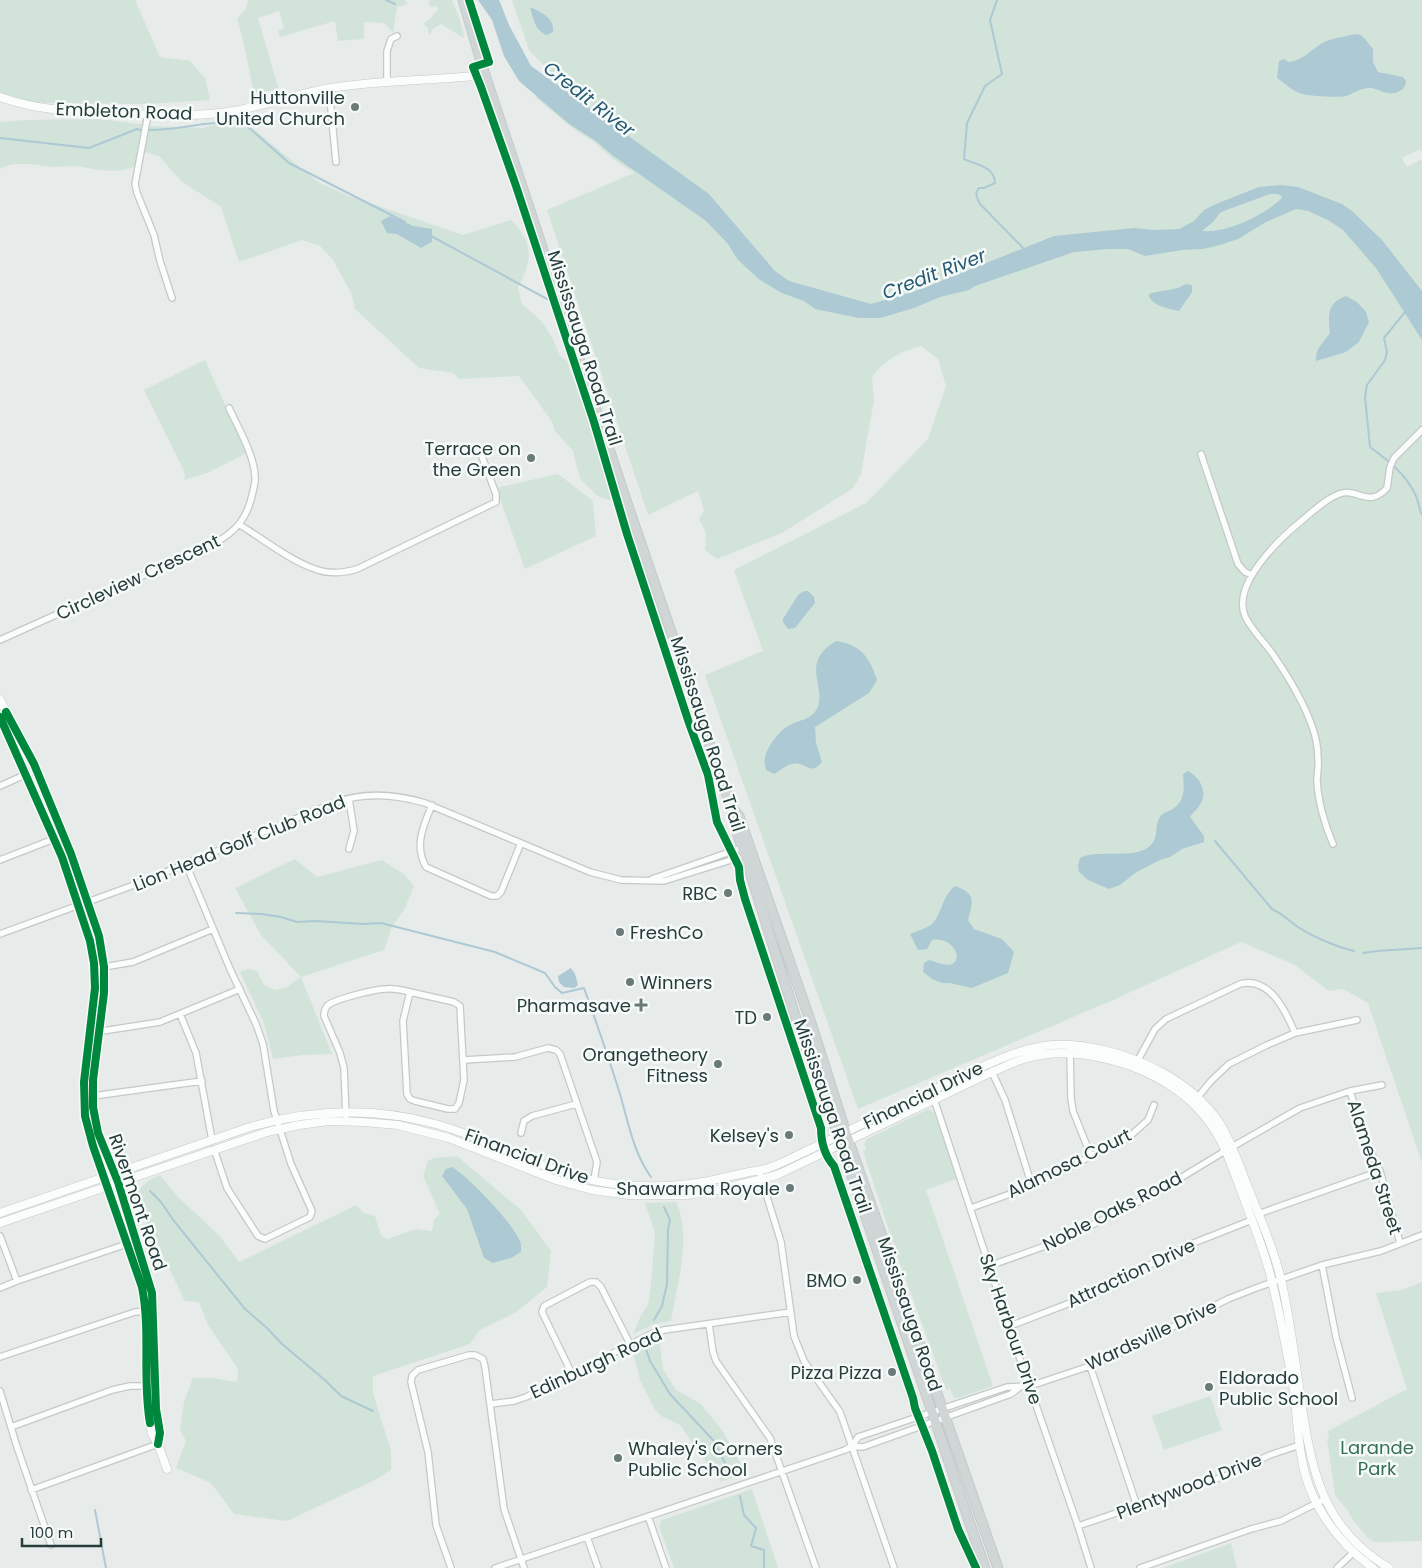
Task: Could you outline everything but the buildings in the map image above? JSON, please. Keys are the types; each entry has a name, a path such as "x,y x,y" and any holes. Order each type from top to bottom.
{"main road":[{"name":"Mississauga Road","path":"463,1 485,75 626,500 731,807 732,818 747,851 812,1023 844,1138 935,1422 985,1568"},
{"name":"Mississauga Road","path":"747,851 798,1025 844,1138 998,1568"}],"street":[{"path":"387,82 387,50 391,39 396,36"},
{"name":"Embleton Road","path":"0,97 48,109 204,115 234,111 329,88 485,75"},
{"path":"329,88 336,162"},
{"path":"148,114 135,184 154,235 172,298"},
{"name":"Circleview Crescent","path":"0,640 213,544 234,532 240,525 251,503 256,477 250,456 229,408"},
{"path":"1333,844 1327,829 1317,782 1318,759 1316,743 1307,715 1273,654 1245,616 1243,604 1244,590 1270,550 1318,507 1339,494 1347,493 1370,499 1379,496 1385,491 1394,458 1422,430"},
{"path":"240,525 316,570 346,572 358,569 496,502 496,494 481,454"},
{"path":"1201,454 1238,564 1245,572 1252,575"},
{"name":"Rivermont Road","path":"0,700 36,770 71,854 99,936 104,967 104,999 94,1072 93,1096 98,1132 118,1182 151,1287 154,1310 156,1392 160,1433 158,1444"},
{"name":"Rivermont Road","path":"0,717 54,839 87,929 94,963 95,996 84,1073 83,1098 88,1132 142,1287 145,1311 146,1386 152,1434 158,1444 166,1469"},
{"path":"0,786 36,770"},
{"name":"Lion Head Golf Club Road","path":"0,934 186,864 349,798 375,795 413,799 432,805 594,874 621,880 664,881 674,879 747,851"},
{"path":"349,798 354,831 349,849"},
{"path":"432,805 423,827 420,842 419,853 426,867 490,896 497,896 501,892 521,843"},
{"path":"0,860 54,839"},
{"path":"186,864 260,1033 277,1120 291,1164 312,1210 307,1220 265,1239 258,1236 226,1188 214,1149"},
{"path":"104,967 133,962 213,929"},
{"path":"1138,1060 1155,1029 1166,1019 1247,982 1261,985 1281,1004 1295,1033"},
{"path":"90,1033 152,1024 240,989"},
{"path":"346,1121 344,1068 340,1053 324,1016 325,1010 327,1006 334,1002 379,989 396,989 410,992 454,1002 460,1006 464,1084 459,1102 455,1108 448,1109 408,1097 403,1021 410,992"},
{"path":"180,1014 196,1053 212,1140"},
{"path":"1197,1098 1229,1064 1267,1045 1295,1033 1357,1020"},
{"path":"1070,1045 1073,1111 1091,1156"},
{"name":"Financial Drive","path":"0,1223 280,1128 346,1121 398,1125 432,1133 461,1142 556,1180 607,1192 644,1196 718,1190 777,1175 932,1090 1001,1058 1047,1046 1070,1045 1101,1049 1138,1060 1161,1072 1197,1098 1217,1119 1281,1280 1310,1452 1325,1499 1340,1525 1360,1546 1390,1568"},
{"path":"464,1060 516,1057 552,1048 560,1054 597,1162 594,1180"},
{"name":"Financial Drive","path":"0,1213 103,1176 277,1120 313,1114 346,1112 392,1115 428,1122 461,1132 553,1169 594,1180 637,1186 677,1186 716,1181 774,1166 935,1100 992,1072 1028,1058 1046,1054 1100,1057 1142,1070 1167,1084 1198,1109 1228,1149"},
{"path":"992,1072 1005,1100 1032,1186"},
{"path":"93,1096 202,1081"},
{"name":"Noble Oaks Road","path":"989,1266 1062,1240 1154,1194 1300,1108 1350,1090 1382,1085"},
{"name":"Sky Harbour Drive","path":"932,1090 1091,1568"},
{"name":"Alameda Street","path":"1350,1090 1367,1144 1380,1171 1400,1244"},
{"path":"521,1133 524,1121 532,1116 576,1104"},
{"name":"Alamosa Court","path":"971,1208 1032,1186 1129,1136 1148,1120 1154,1104"},
{"path":"759,1171 781,1242 794,1336 799,1351 840,1412 894,1568"},
{"name":"Attraction Drive","path":"1010,1326 1088,1296 1190,1244 1255,1217 1380,1171"},
{"name":"Financial Drive","path":"1255,1217 1272,1282 1293,1388 1305,1475 1317,1503 1336,1533 1373,1568"},
{"name":"Wardsville Drive","path":"944,1413 1007,1387 1030,1386 1090,1366 1131,1348 1228,1299 1272,1282 1322,1265 1381,1251 1422,1235"},
{"path":"0,1236 17,1281"},
{"path":"0,1288 127,1244"},
{"path":"1322,1265 1336,1337 1352,1398"},
{"path":"572,1374 542,1312 544,1306 593,1282 599,1284 630,1344"},
{"path":"0,1357 135,1312 154,1310"},
{"name":"Edinburgh Road","path":"491,1404 514,1401 526,1397 659,1331 791,1312"},
{"path":"709,1324 716,1361 767,1434 782,1470 816,1568"},
{"path":"451,1568 436,1525 428,1452 411,1382 412,1376 418,1370 469,1355 475,1355 482,1359 485,1367 504,1509 524,1568"},
{"path":"1090,1366 1137,1506"},
{"path":"11,1427 112,1390 130,1386 146,1386"},
{"name":"Wardsville Drive","path":"944,1413 1011,1394 1020,1387"},
{"path":"0,1391 31,1490 52,1545"},
{"path":"495,1568 845,1450 852,1446 858,1437 932,1412 944,1413"},
{"path":"852,1446 863,1447 935,1422 944,1413"},
{"path":"31,1490 158,1444"},
{"name":"Plentywood Drive","path":"1078,1526 1224,1476 1270,1455 1300,1445"},
{"path":"1140,1568 1281,1521 1325,1499"},
{"path":"648,1516 666,1568"},
{"path":"587,1537 598,1568"},
{"path":"1337,1568 1354,1552"}],"green space":[{"path":"0,0 135,0 160,57 190,61 205,78 210,100 148,104 33,103 0,94"},
{"path":"249,0 404,0 408,4 397,7 393,33 385,23 364,22 364,39 338,41 335,21 280,37 278,31 284,28 279,11 258,18 279,90 254,93 237,19 245,10"},
{"path":"429,0 452,0 460,20 464,38 441,24 433,29 429,36 428,28 423,24 438,10 437,5 432,7 429,5"},
{"path":"512,0 1422,0 1422,152 1420,149 1402,158 1407,167 1422,159 1422,1163 1368,1003 1343,989 1329,991 1295,965 1241,942 1113,1000 858,1109 705,675 763,651 734,570 866,503 928,439 946,386 938,359 921,346 894,357 878,370 872,377 874,400 861,474 853,488 782,533 717,559 705,550 706,533 699,519 704,510 698,491 648,515 547,210 634,173 613,159 593,141 576,131 535,97 551,73 529,50"},
{"path":"240,118 318,182 349,196 463,235 511,220 524,237 529,253 526,269 518,288 522,304 541,321 552,337 560,356 567,361 599,450 602,465 612,492 612,501 597,496 580,479 573,451 555,431 551,420 519,376 460,379 453,373 419,368 355,309 351,293 333,260 320,246 302,240 239,262 221,207 181,181 159,156 145,152 136,165 129,169 113,171 72,166 52,167 26,164 6,166 0,169 0,122 99,119 153,126 203,128"},
{"path":"205,360 247,453 207,473 184,480 183,469 144,390"},
{"path":"558,474 593,501 596,536 525,569 496,488"},
{"path":"295,859 317,877 382,860 404,874 414,886 405,908 392,927 384,950 301,977 261,935 235,888"},
{"path":"248,969 257,971 264,985 275,990 285,988 301,977 332,1054 302,1055 273,1059 264,1023 240,972"},
{"path":"929,1109 934,1113 958,1178 926,1190 993,1386 958,1398 954,1398 950,1388 946,1390 897,1255 863,1151 866,1150 864,1145 867,1139"},
{"path":"457,1156 521,1210 551,1251 547,1287 515,1313 480,1330 470,1344 373,1376 373,1393 391,1451 391,1470 375,1480 287,1521 234,1514 211,1483 176,1468 186,1441 180,1430 184,1402 193,1378 213,1378 237,1382 238,1369 208,1325 199,1302 185,1301 134,1198 148,1181 160,1175 178,1197 220,1236 239,1262 356,1205 364,1213 375,1216 381,1236 388,1239 416,1229 432,1231 434,1220 440,1214 423,1176 428,1161 434,1158"},
{"path":"676,1202 681,1215 683,1245 682,1261 671,1321 654,1324 633,1334 641,1315 648,1305 651,1284 655,1233 645,1203"},
{"name":"Larande Park","path":"1422,1282 1422,1541 1374,1542 1368,1538 1353,1520 1335,1495 1327,1439 1329,1437 1328,1431 1407,1389 1376,1293 1402,1290"},
{"path":"659,1339 663,1369 676,1390 700,1403 722,1430 746,1473 720,1482 680,1425 661,1416 655,1410 640,1380 633,1351"},
{"path":"1210,1396 1222,1430 1164,1450 1152,1416"},
{"path":"752,1489 778,1568 674,1568 659,1526 662,1520"},
{"path":"1231,1543 1237,1568 1163,1568"}],"water":[{"name":"Credit River","path":"478,0 499,0 509,25 531,66 709,194 775,271 789,281 871,304 916,291 1054,236 1134,228 1154,230 1179,229 1194,221 1204,210 1216,204 1259,187 1281,185 1298,187 1342,204 1382,240 1422,291 1422,340 1376,268 1343,230 1328,220 1308,211 1296,209 1266,222 1238,239 1220,245 1145,256 1128,249 1074,252 975,286 969,290 940,297 914,308 880,318 859,318 815,309 804,301 782,293 760,280 738,260 728,244 706,221 568,123 519,81 504,56 492,20","holes":["1270,194 1282,196 1281,199 1255,217 1223,229 1202,231 1221,212"]},
{"path":"530,7 543,13 550,19 553,32 547,35 540,30 535,24"},
{"path":"1355,34 1361,35 1373,49 1373,62 1378,72 1403,77 1406,81 1403,89 1399,92 1385,93 1368,88 1346,96 1318,96 1299,93 1277,78 1279,61 1284,59 1288,62 1294,61 1327,41"},
{"path":"390,216 413,226 432,229 432,242 421,248 397,234 387,233 381,221"},
{"path":"1186,284 1192,285 1192,292 1179,311 1158,305 1149,297 1149,294 1178,288"},
{"path":"1346,296 1357,302 1366,312 1369,322 1359,342 1346,352 1316,361 1318,350 1330,333 1330,310 1335,302"},
{"path":"808,591 814,597 815,603 795,628 788,629 783,619 798,595"},
{"path":"836,641 852,645 863,653 871,664 877,680 869,693 815,727 816,743 822,762 818,766 811,768 792,764 774,774 766,770 766,753 774,739 786,727 806,719 814,713 818,705 819,696 816,668 818,659 824,650"},
{"path":"1188,771 1201,783 1202,801 1190,817 1204,836 1204,842 1182,849 1170,857 1135,873 1120,885 1109,889 1088,880 1079,872 1080,858 1088,855 1126,854 1144,850 1151,845 1155,839 1160,817 1180,802 1184,784 1183,774"},
{"path":"955,886 967,892 972,900 968,920 974,929 1002,939 1014,952 1008,973 972,988 942,983 932,979 923,972 924,963 929,960 943,964 952,964 957,958 956,953 945,941 939,940 932,940 927,949 918,950 910,934 932,924 950,891"},
{"path":"571,968 578,985 574,988 564,987 559,982 558,976"},
{"path":"452,1167 469,1180 491,1202 511,1226 518,1236 521,1252 511,1258 493,1263 484,1258 467,1209 442,1176 446,1169"}],"waterway":[{"path":"386,0 395,4"},
{"path":"997,0 990,20 1002,74 985,86 967,123 964,159 984,167 992,173 995,183 979,188 976,194 978,200 1024,249"},
{"path":"149,130 222,123 239,119 289,163 405,222"},
{"path":"0,138 89,148 137,129 140,130"},
{"path":"431,236 549,300"},
{"path":"1405,312 1384,338 1387,352 1385,360 1367,385 1365,397 1370,447 1390,463 1407,481 1417,498 1422,515"},
{"path":"1215,841 1272,909 1311,934 1354,951"},
{"path":"236,913 262,914 297,922 381,923 495,952 545,973 562,993 584,988 603,1041 636,1148 651,1177"},
{"path":"1363,953 1422,948"},
{"path":"150,1191 161,1202 174,1221 245,1309 341,1396 373,1411"},
{"path":"654,1320 662,1306 667,1284 668,1229 670,1220 664,1207"},
{"path":"646,1349 650,1361 670,1394 714,1441 731,1475"},
{"path":"740,1496 744,1515 756,1528 751,1546 764,1550 764,1568"},
{"path":"95,1510 106,1568"}],"cycle path":[{"name":"Mississauga Road Trail","path":"469,0 489,62 473,67 516,186 594,422 627,534 708,775 717,822 739,867 745,899 821,1128 824,1148 834,1166 915,1408 932,1451 958,1529 976,1568"},
{"path":"6,712 34,764 71,854 99,936 104,967 104,993 93,1080 93,1107 98,1133 118,1182 152,1293 156,1409 160,1433 158,1444"},
{"path":"0,717 62,857 90,941 94,963 95,988 84,1082 85,1116 93,1146 142,1287 145,1304 147,1389 150,1423"}],"place":[{"name":"Huttonville United Church","path":"355,107"},
{"name":"Terrace on the Green","path":"531,458"},
{"name":"RBC","path":"728,893"},
{"name":"FreshCo","path":"620,932"},
{"name":"Winners","path":"630,982"},
{"name":"Pharmasave","path":"641,1005"},
{"name":"TD","path":"767,1017"},
{"name":"Orangetheory Fitness","path":"718,1064"},
{"name":"Kelsey's","path":"789,1135"},
{"name":"Shawarma Royale","path":"790,1188"},
{"name":"BMO","path":"857,1280"},
{"name":"Pizza Pizza","path":"892,1372"},
{"name":"Eldorado Public School","path":"1209,1387"},
{"name":"Whaley's Corners Public School","path":"618,1458"}]}
